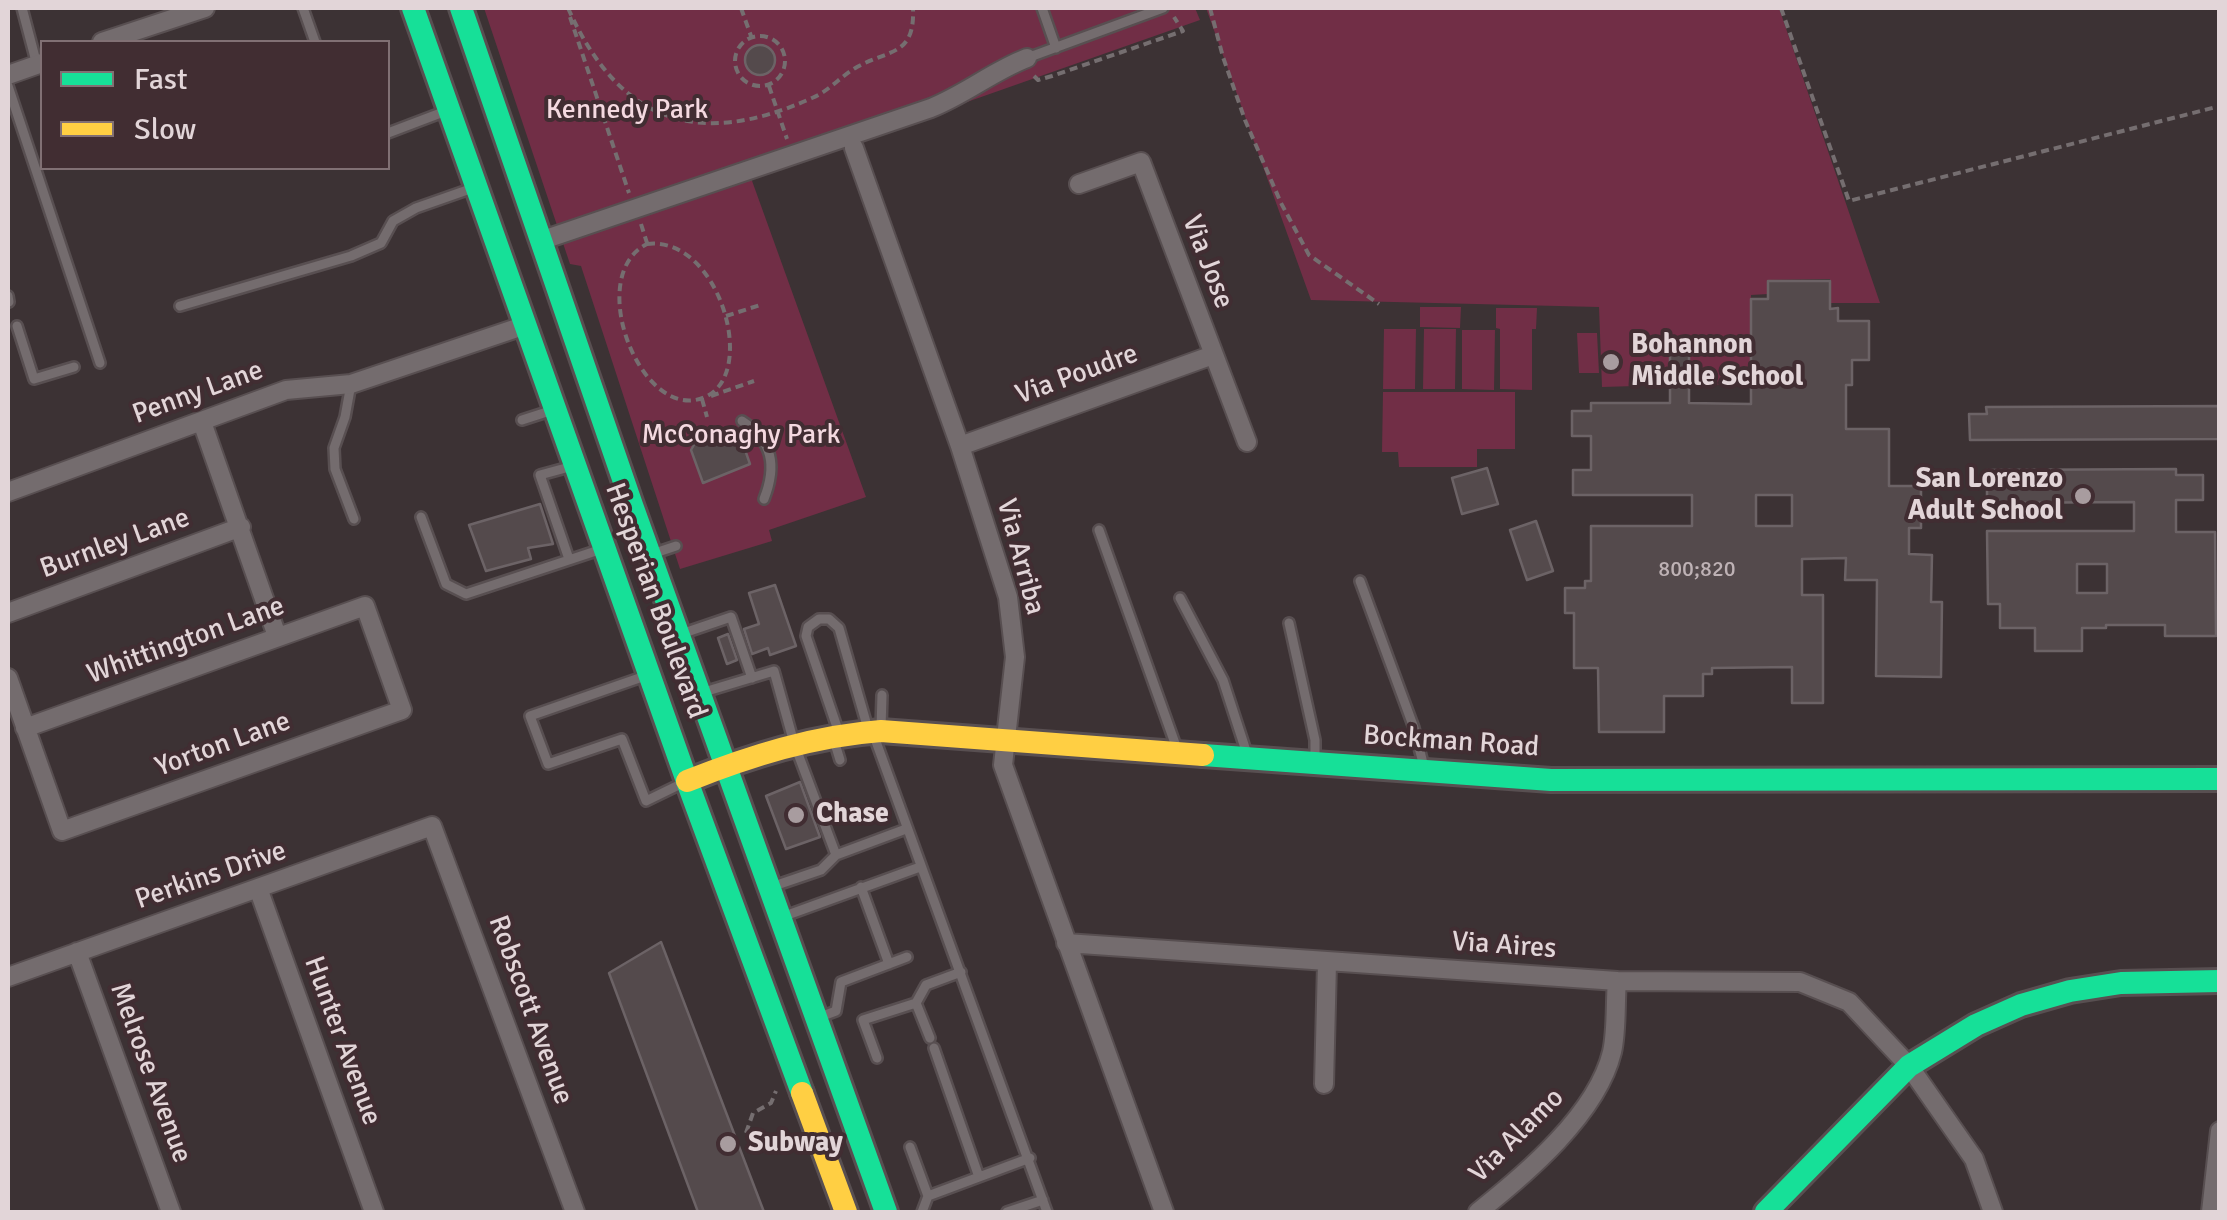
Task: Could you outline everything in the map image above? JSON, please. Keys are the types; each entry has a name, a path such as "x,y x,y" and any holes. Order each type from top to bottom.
{"main road":[{"name":"Hesperian Boulevard","path":"413,8 687,781 846,1212"},
{"name":"Hesperian Boulevard","path":"461,8 614,454 886,1212"},
{"path":"556,409 591,423 614,454"},
{"name":"Bockman Road","path":"687,781 794,743 836,734 874,732 1586,781 2220,779"},
{"path":"1766,1212 1909,1066 1976,1025 2022,1005 2070,991 2121,984 2220,982"},
{"path":"802,1092 833,1129 866,1212"}],"street":[{"path":"108,40 204,8"},
{"path":"540,241 931,108 965,94 1000,68 1029,62"},
{"path":"8,75 40,64"},
{"name":"Via Arriba","path":"854,148 960,446 1008,598 1015,656 1004,765 1164,1212"},
{"name":"Via Jose","path":"1078,184 1141,162 1247,442"},
{"name":"Penny Lane","path":"8,492 286,390 351,384 526,325"},
{"name":"Via Poudre","path":"960,446 1213,355"},
{"path":"202,422 277,636"},
{"name":"Burnley Lane","path":"8,613 241,528"},
{"name":"Whittington Lane","path":"25,728 365,606 402,710"},
{"path":"8,678 25,728"},
{"name":"Yorton Lane","path":"25,728 62,831 402,710"},
{"name":"Perkins Drive","path":"8,976 432,826"},
{"name":"Robscott Avenue","path":"432,826 576,1212"},
{"name":"Hunter Avenue","path":"258,888 374,1212"},
{"name":"Via Aires","path":"1066,943 1616,981 1800,982 1849,1002 1909,1066 1974,1158 1993,1212"},
{"name":"Melrose Avenue","path":"77,952 171,1212"},
{"path":"1324,1084 1327,963"},
{"name":"Via Alamo","path":"1478,1212 1524,1175 1590,1102 1612,1052 1616,981"},
{"path":"2211,1212 2220,1131"}],"lane":[{"path":"22,8 40,64"},
{"path":"303,8 314,40"},
{"path":"1042,8 1056,48"},
{"path":"1029,62 1164,8"},
{"path":"8,86 100,363"},
{"path":"390,132 450,110"},
{"path":"180,306 352,256 381,243 393,221 416,208 476,186"},
{"path":"17,326 34,379 74,367"},
{"path":"351,384 335,469 354,518"},
{"path":"522,420 556,409"},
{"path":"742,422 755,430 772,458 773,472 764,499"},
{"path":"569,560 540,475 575,465"},
{"path":"421,517 446,584 466,594 604,548"},
{"path":"1099,530 1178,752"},
{"path":"650,555 676,546"},
{"path":"1360,581 1414,728 1425,770"},
{"path":"1180,598 1222,680 1247,757"},
{"path":"678,635 731,617 752,678"},
{"path":"840,760 836,734 806,636 808,627 819,619 830,619 838,628 906,829 1047,1212"},
{"path":"1289,623 1316,740 1315,762"},
{"path":"699,693 774,671 794,743 836,854"},
{"path":"650,674 530,716 548,764 622,738 646,800 687,781"},
{"path":"874,732 882,695"},
{"path":"769,888 821,870 836,854 906,829"},
{"path":"780,918 920,867"},
{"path":"861,887 888,964"},
{"path":"816,1019 836,1011 841,982 908,957"},
{"path":"877,1058 863,1020 916,1002 926,985 961,972"},
{"path":"916,1002 979,1177"},
{"path":"910,1147 928,1196 922,1212"},
{"path":"928,1196 1030,1158"},
{"path":"1006,1212 1043,1200"}],"path":[{"path":"568,8 585,46 613,82 649,108 674,118 708,124 743,120 812,98 855,68 898,50 910,36 913,8"},
{"path":"568,8 632,200"},
{"path":"741,8 752,38"},
{"path":"1029,62 1038,80 1042,80 1182,31 1179,20 1164,8"},
{"path":"1210,8 1222,58 1245,120 1281,203 1309,255 1379,304"},
{"path":"1781,8 1849,201 2220,106"},
{"path":"752,38 776,42 784,57 782,74 768,85 753,85 736,69 739,47 752,38"},
{"path":"768,85 786,139"},
{"path":"639,220 648,244"},
{"path":"701,399 715,391 726,368 726,316 716,288 690,255 670,244 648,244 632,255 623,274 620,302 625,334 634,357 659,387 683,400 701,399 754,381"},
{"path":"726,316 760,306"},
{"path":"701,399 707,417"},
{"path":"746,1133 753,1113 772,1103 778,1088"}],"green space":[{"path":"484,8 1195,8 1200,20 751,178 866,497 769,530 772,541 680,569 581,266 570,264"},
{"path":"1206,8 1779,8 1880,303 1831,303 1830,279 1768,280 1768,294 1751,295 1751,385 1709,385 1708,380 1689,380 1689,347 1671,347 1670,385 1602,387 1599,307 1311,300"},
{"path":"1420,307 1461,307 1460,328 1420,327"},
{"path":"1496,308 1537,308 1536,329 1532,329 1532,390 1500,389"},
{"path":"1384,329 1416,329 1415,389 1383,389"},
{"path":"1424,329 1456,329 1455,389 1423,389"},
{"path":"1462,330 1495,330 1494,390 1462,389"},
{"path":"1577,333 1597,333 1599,373 1579,373"},
{"path":"1383,392 1515,392 1515,449 1477,449 1477,467 1399,467 1398,452 1382,452"}],"building":[{"path":"760,45 771,49 775,60 771,71 760,75 749,71 745,60 749,49"},
{"path":"1768,281 1830,281 1830,309 1838,308 1838,321 1869,321 1869,360 1852,360 1852,385 1846,385 1846,429 1889,429 1889,486 1921,486 1921,528 1909,528 1909,554 1932,555 1931,602 1942,602 1941,677 1876,676 1877,580 1845,580 1846,558 1802,559 1802,595 1823,595 1823,703 1792,703 1792,667 1712,668 1712,674 1703,674 1703,696 1664,696 1664,732 1599,732 1598,668 1574,668 1574,613 1565,613 1565,588 1585,588 1585,581 1591,581 1591,526 1692,526 1692,495 1573,495 1573,470 1591,470 1591,436 1572,436 1572,411 1591,411 1591,403 1670,403 1670,347 1689,347 1689,403 1751,404 1751,299 1768,299","holes":["1756,495 1792,495 1792,526 1756,526"]},
{"path":"2220,406 2220,439 1970,440 1969,414 1987,414 1986,407"},
{"path":"738,430 750,464 703,483 691,450 696,441"},
{"path":"1487,468 1498,504 1462,514 1452,478"},
{"path":"2176,469 2176,475 2203,475 2203,500 2176,500 2176,532 2215,532 2216,636 2165,636 2165,625 2106,625 2082,628 2082,651 2035,651 2035,628 2000,628 2000,604 1988,604 1987,531 2134,531 2134,502 1987,503 1987,470","holes":["2077,564 2107,564 2107,593 2077,593"]},
{"path":"540,504 553,544 528,548 531,559 486,571 469,525"},
{"path":"1536,521 1553,571 1527,580 1510,530"},
{"path":"775,585 796,646 770,655 768,648 752,654 744,629 759,624 749,593"},
{"path":"728,634 737,660 727,664 718,638"},
{"name":"Chase","path":"800,782 820,837 786,849 766,796"},
{"path":"661,942 764,1212 698,1212 609,973"}],"traffic: fast":[{"path":"413,8 802,1093"},
{"path":"461,8 632,505 886,1212"},
{"path":"1203,755 1551,780 2220,779"},
{"path":"1766,1212 1909,1066 1976,1025 2021,1005 2070,991 2121,983 2220,981"}],"traffic: slow":[{"path":"687,781 782,748 881,731 1203,755"},
{"path":"802,1093 846,1212"}],"place":[{"name":"Bohannon Middle School","path":"1611,362"},
{"name":"San Lorenzo Adult School","path":"2083,496"},
{"name":"Chase","path":"796,815"},
{"name":"Subway","path":"728,1144"}],"park label":[{"name":"Kennedy Park","path":"627,111"},
{"name":"McConaghy Park","path":"741,436"}]}
